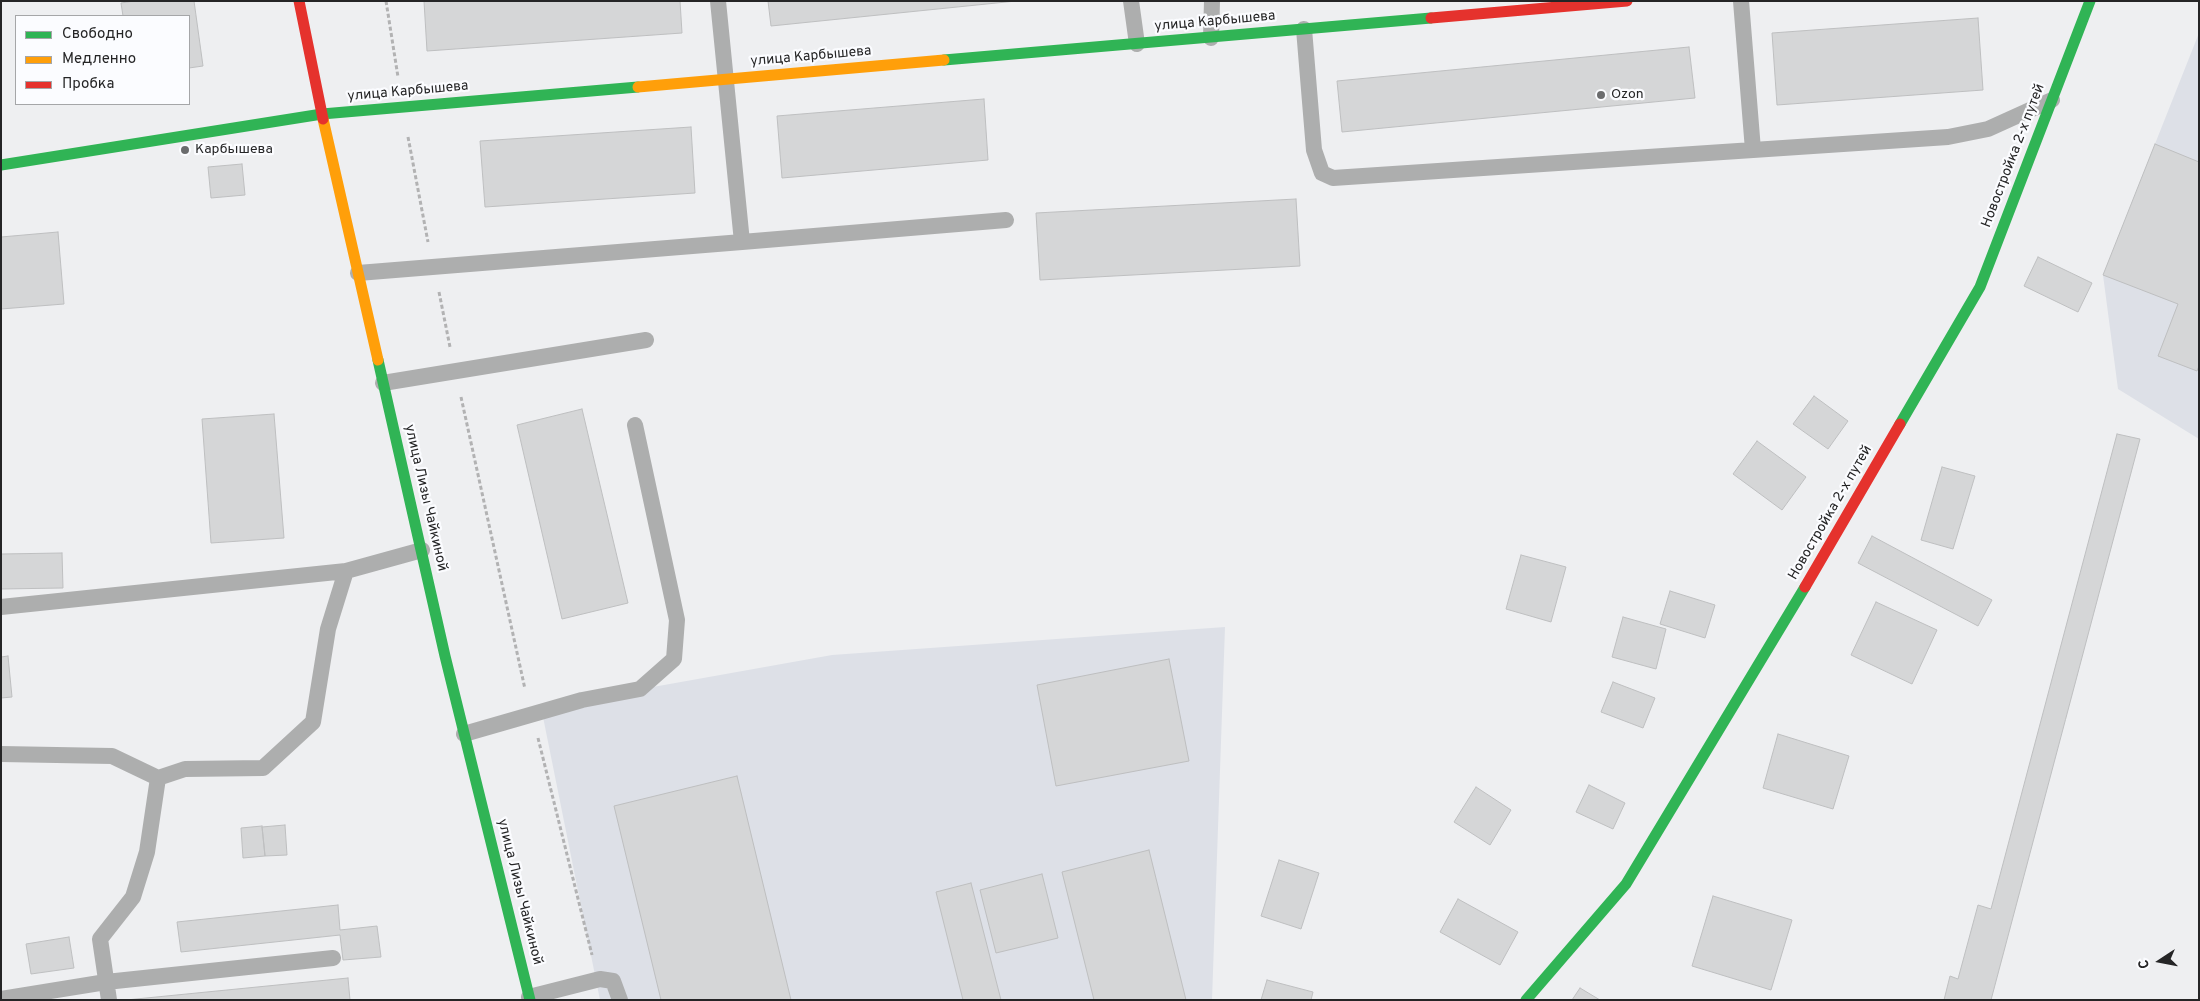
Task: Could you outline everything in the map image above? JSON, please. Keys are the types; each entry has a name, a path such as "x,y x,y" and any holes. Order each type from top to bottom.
{"street":[{"name":"улица Лизы Чайкиной","path":"299,1 322,114 383,383 464,734 529,999"},
{"name":"улица Карбышева","path":"1,165 322,114 1304,30 1514,6 1627,1"},
{"name":"Новостройка 2-х путей","path":"1526,1000 1626,884 1763,659 1980,287 2090,1"}],"lane":[{"path":"718,1 742,242"},
{"path":"1131,1 1137,44"},
{"path":"1211,38 1212,1"},
{"path":"1741,1 1753,150"},
{"path":"1304,30 1314,150 1322,173 1333,178 1948,137 1988,129 2052,100"},
{"path":"358,272 1006,220"},
{"path":"383,383 646,340"},
{"path":"464,734 582,700 640,689 674,659 677,620 636,425"},
{"path":"1,607 346,571 422,550"},
{"path":"1,754 112,756 158,778 185,769 263,768 313,722 328,629 346,571"},
{"path":"109,1000 100,939 133,897 147,852 158,778"},
{"path":"1,998 106,982 333,958"},
{"path":"529,999 598,979 613,982 620,1000"}],"path":[{"path":"386,1 403,108 455,372 520,669 598,979"}],"shaded area":[{"path":"2199,33 2199,439 2118,389 2103,275"},
{"path":"1225,627 1212,1000 600,1000 541,707 832,655"}],"building":[{"path":"134,1 194,1 203,66 190,68 190,15 123,15 121,3"},
{"path":"424,1 680,1 682,33 427,51"},
{"path":"768,1 1016,1 771,26"},
{"path":"1978,18 1983,90 1777,105 1772,33"},
{"path":"1689,47 1695,98 1342,132 1337,81"},
{"path":"984,99 988,160 782,178 777,116"},
{"path":"691,127 695,193 485,207 480,141"},
{"path":"2155,144 2199,162 2199,366 2197,371 2158,356 2178,304 2103,275"},
{"path":"242,164 245,195 211,198 208,167"},
{"path":"1296,199 1300,266 1040,280 1036,213"},
{"path":"58,232 64,304 1,309 1,237"},
{"path":"2038,257 2092,283 2078,312 2024,286"},
{"path":"1814,396 1848,421 1828,449 1793,424"},
{"path":"582,409 628,603 562,619 517,425"},
{"path":"274,414 284,538 211,543 202,419"},
{"path":"2117,434 2140,439 1991,1000 1944,1000 1950,976 1958,979 1978,905 1991,909"},
{"path":"1757,441 1806,477 1782,510 1733,474"},
{"path":"1942,467 1975,476 1953,549 1921,540"},
{"path":"1872,536 1992,600 1978,626 1858,563"},
{"path":"62,553 63,588 1,589 1,554"},
{"path":"1521,555 1566,567 1551,622 1506,609"},
{"path":"1670,591 1715,605 1705,638 1660,624"},
{"path":"1876,602 1937,630 1912,684 1851,655"},
{"path":"1623,617 1666,629 1656,669 1612,657"},
{"path":"8,656 12,697 1,698 1,657"},
{"path":"1169,659 1189,761 1056,786 1037,685"},
{"path":"1613,682 1655,698 1643,728 1601,712"},
{"path":"1778,734 1849,756 1833,809 1763,788"},
{"path":"737,776 791,1000 661,1000 614,806"},
{"path":"1589,785 1625,803 1613,829 1576,812"},
{"path":"1476,787 1511,810 1490,845 1454,822"},
{"path":"285,825 287,855 265,856 262,827"},
{"path":"262,826 265,856 243,858 241,828"},
{"path":"1149,850 1186,1000 1094,1000 1062,872"},
{"path":"1279,860 1319,873 1301,929 1261,916"},
{"path":"1042,874 1058,938 996,953 980,890"},
{"path":"971,883 1001,1000 963,1000 936,892"},
{"path":"1713,896 1792,920 1771,990 1692,966"},
{"path":"1458,899 1518,932 1500,965 1440,932"},
{"path":"338,905 340,930 377,926 381,957 343,960 340,935 181,952 177,922"},
{"path":"69,937 74,968 31,974 26,944"},
{"path":"348,978 350,1000 126,1000"},
{"path":"1267,980 1313,992 1311,1000 1261,1000"},
{"path":"1580,988 1600,1000 1572,1000"}],"traffic: fast":[{"path":"1900,424 1980,287 2090,1"},
{"path":"944,60 1431,18"},
{"path":"1,165 322,114 638,87"},
{"path":"378,360 445,656 530,1000"},
{"path":"1526,1000 1626,884 1805,587"}],"traffic: slow":[{"path":"638,87 944,60"},
{"path":"323,119 378,360"}],"traffic: jam":[{"path":"299,1 323,119"},
{"path":"1431,18 1627,1"},
{"path":"1805,587 1900,424"}],"place":[{"name":"Ozon","path":"1601,95"},
{"name":"Карбышева","path":"185,150"}]}
